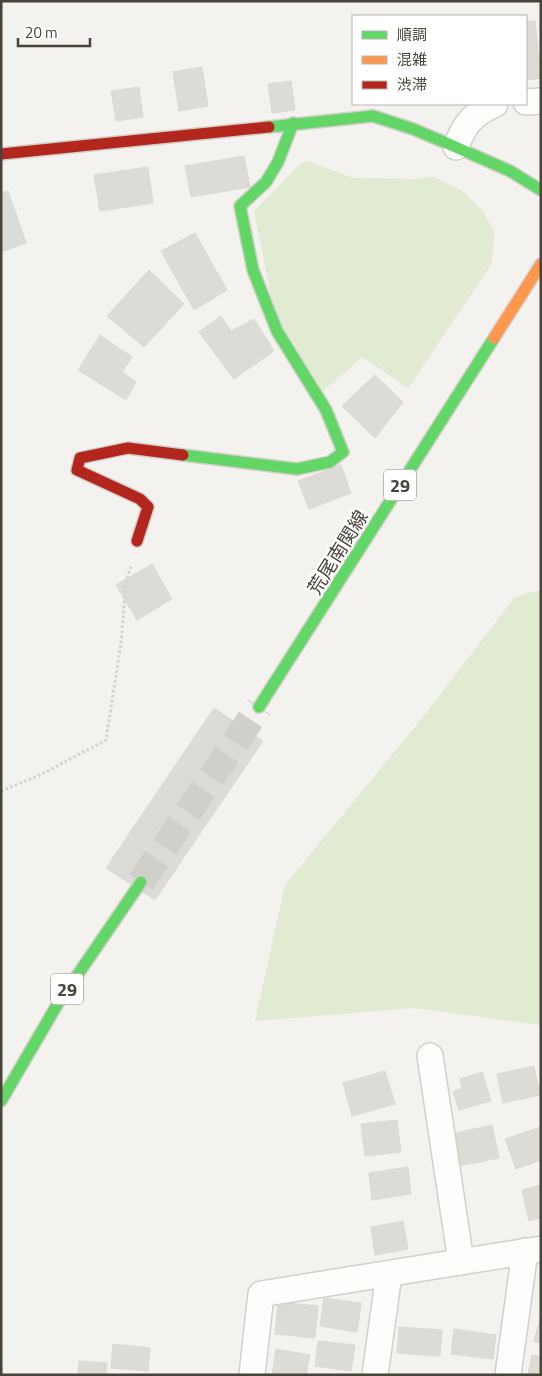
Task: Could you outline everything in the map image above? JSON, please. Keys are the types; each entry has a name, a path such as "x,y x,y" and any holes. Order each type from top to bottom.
{"street":[{"path":"527,102 541,101"},
{"path":"456,147 460,134 477,112 493,105"},
{"path":"1,154 374,116 393,120 456,147 527,179 541,190"},
{"path":"137,541 148,507 140,499 77,470 80,458 128,448 297,469 330,462 343,452 326,410 276,331 253,270 240,206 266,182 278,162 294,123"},
{"name":"荒尾南関線","path":"260,707 541,264"},
{"name":"29","path":"1,1101 57,1005 141,882"},
{"path":"430,1056 461,1262"},
{"path":"252,1375 261,1294 533,1250 508,1375"},
{"path":"375,1375 389,1274"}],"path":[{"path":"1,791 40,775 106,740 121,643 126,582 137,541"}],"green space":[{"path":"306,161 354,178 416,179 434,177 462,191 482,210 494,231 492,263 408,388 362,357 323,391 275,315 254,211 297,167"},
{"path":"541,590 541,1025 413,1008 255,1021 285,885 423,717 515,597"}],"building":[{"path":"535,21 541,78 527,80 527,22"},
{"path":"202,67 208,106 179,111 173,72"},
{"path":"291,81 295,110 272,113 268,84"},
{"path":"139,87 143,117 116,121 111,91"},
{"path":"244,156 250,187 191,197 185,166"},
{"path":"148,167 153,203 100,211 94,175"},
{"path":"8,191 26,243 1,252 1,193"},
{"path":"195,233 227,290 194,310 161,251"},
{"path":"149,270 184,304 144,347 107,316"},
{"path":"221,316 231,331 254,319 274,351 234,379 199,332"},
{"path":"100,335 132,357 122,372 136,382 126,400 78,370"},
{"path":"375,375 403,402 375,438 342,406"},
{"path":"341,465 351,493 309,509 298,481"},
{"path":"152,564 172,599 137,620 116,585"},
{"path":"214,708 263,741 155,900 106,868"},
{"path":"534,1066 540,1095 503,1103 497,1074"},
{"path":"385,1071 395,1104 352,1116 343,1083"},
{"path":"482,1072 491,1101 459,1110 453,1092 462,1088 460,1079"},
{"path":"397,1120 401,1152 365,1156 361,1124"},
{"path":"492,1125 499,1158 459,1166 452,1134"},
{"path":"541,1127 541,1160 516,1169 505,1139"},
{"path":"408,1167 411,1194 372,1200 369,1173"},
{"path":"541,1185 541,1218 529,1221 522,1190"},
{"path":"403,1221 408,1249 375,1255 371,1227"},
{"path":"324,1298 361,1303 357,1332 320,1326"},
{"path":"278,1302 318,1306 315,1338 275,1334"},
{"path":"541,1314 541,1343 534,1341"},
{"path":"399,1327 442,1330 440,1356 397,1353"},
{"path":"454,1329 496,1335 493,1359 451,1354"},
{"path":"318,1341 355,1345 351,1371 315,1366"},
{"path":"113,1344 150,1348 148,1371 111,1368"},
{"path":"276,1349 310,1355 306,1375 272,1375"},
{"path":"532,1355 541,1357 541,1375 528,1375"},
{"path":"79,1361 107,1363 106,1375 78,1375"}],"tunnel":[{"path":"141,882 259,707"}],"traffic: fast":[{"path":"269,127 373,116 413,129 451,145 510,171 541,190"},
{"path":"183,455 297,469 330,462 343,452 326,410 277,331 253,270 240,206 266,182 278,162 293,123"},
{"path":"259,707 494,338"},
{"path":"1,1101 57,1005 141,882"}],"traffic: slow":[{"path":"494,338 541,264"}],"traffic: jam":[{"path":"1,154 269,127"},
{"path":"137,541 148,507 140,499 77,470 80,458 128,448 183,455"}]}
